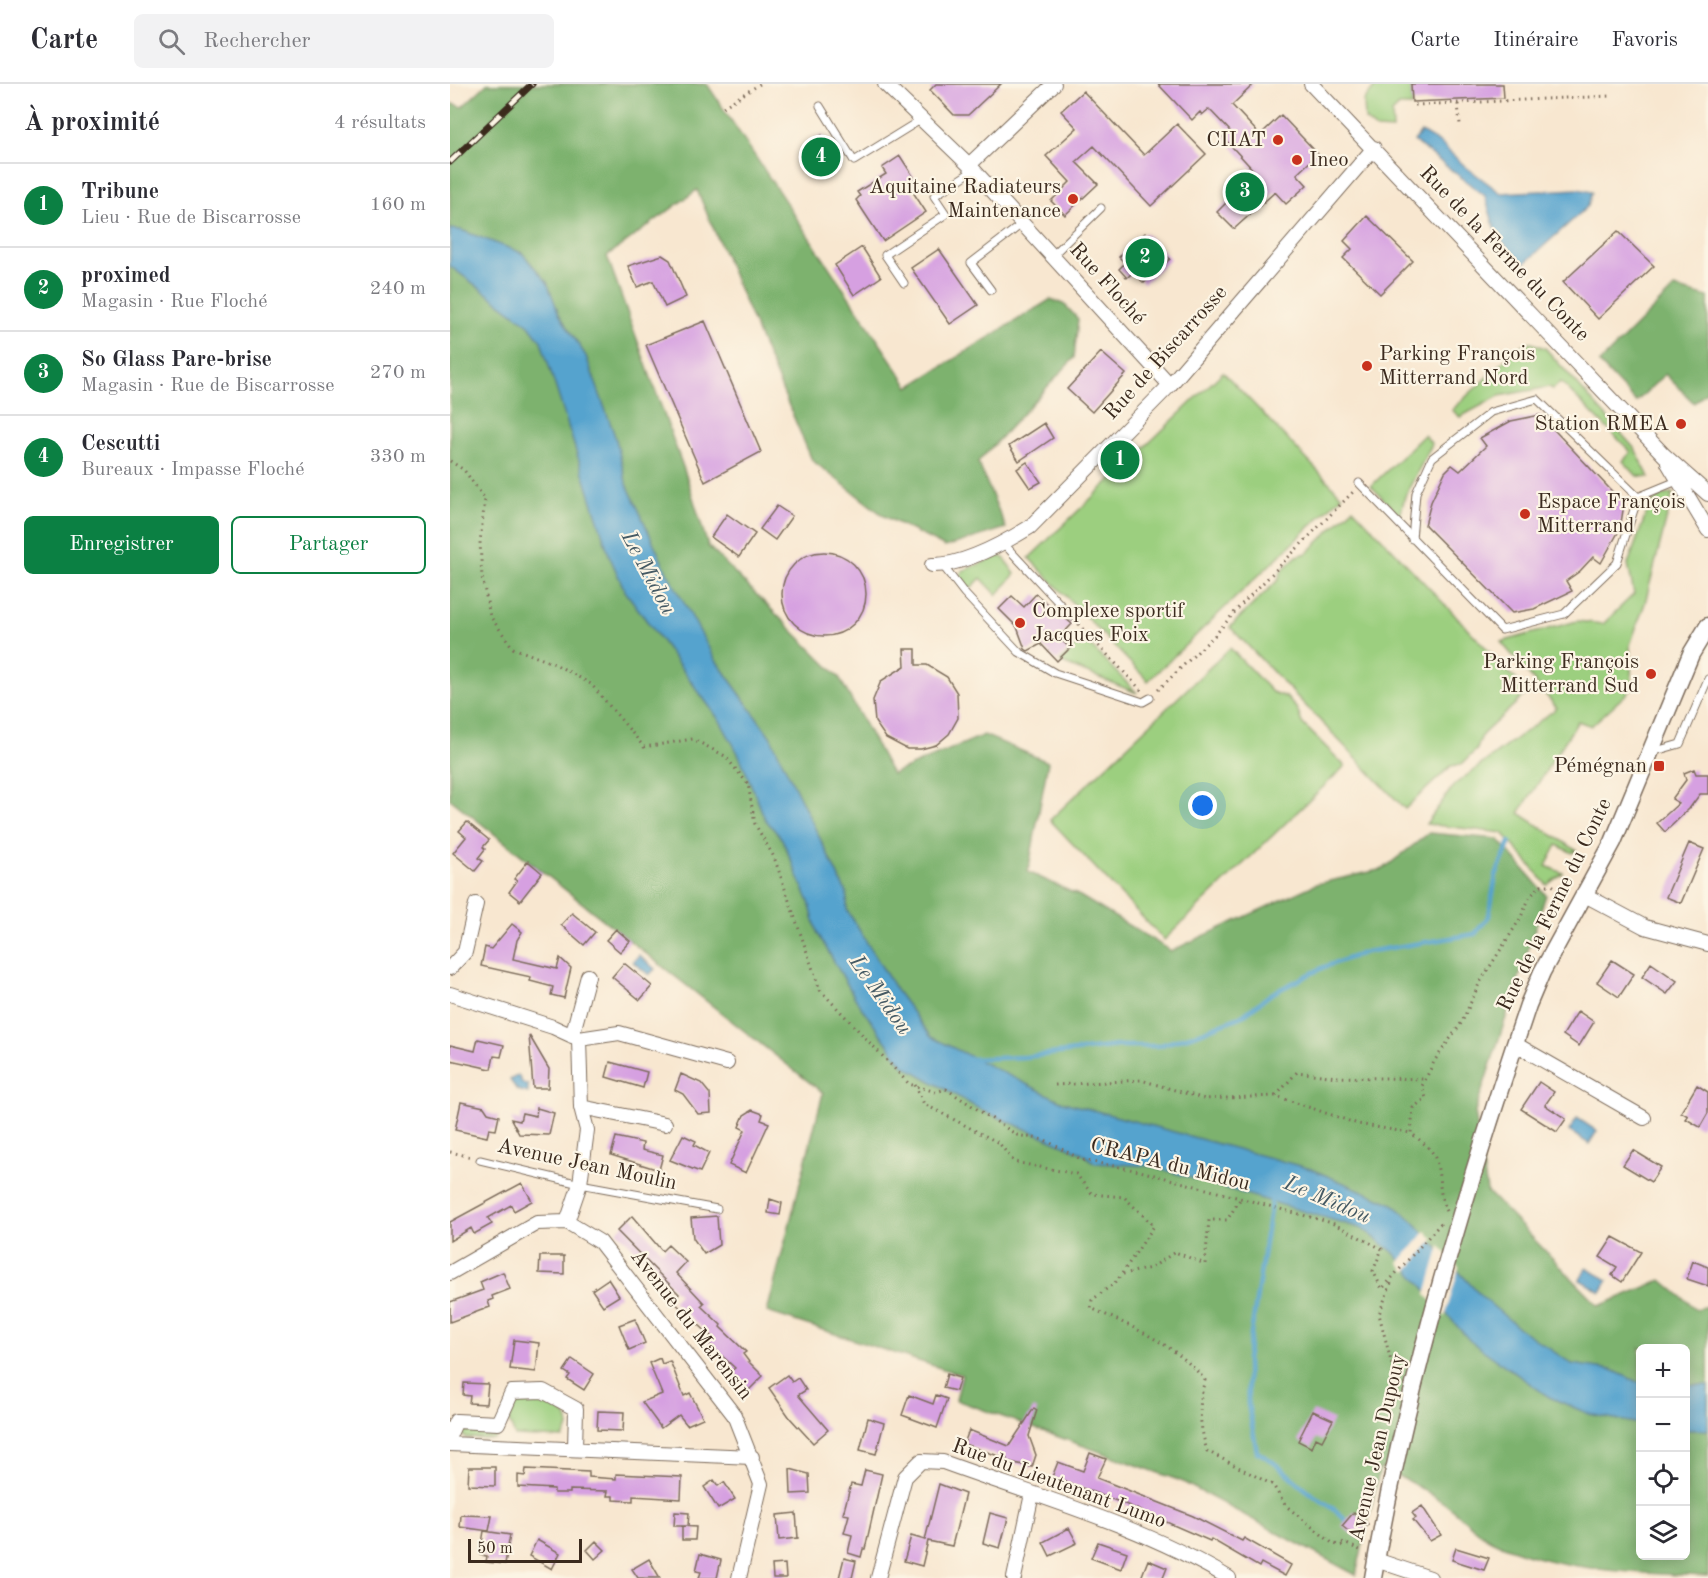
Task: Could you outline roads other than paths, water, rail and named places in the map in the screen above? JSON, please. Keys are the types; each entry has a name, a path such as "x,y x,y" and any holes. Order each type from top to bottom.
{"street":[{"name":"Rue Floché","path":"885,84 972,168 1170,385"},
{"path":"972,168 1054,84"},
{"name":"Rue de la Ferme du Conte","path":"1311,84 1664,456 1708,494"},
{"name":"Rue de Biscarrosse","path":"937,565 1004,544 1030,527 1170,385 1374,148"},
{"name":"Rue de la Ferme du Conte","path":"1664,456 1708,530"},
{"name":"Rue de la Ferme du Conte","path":"1430,1328 1456,1213 1542,972 1576,895 1613,842 1691,654 1708,626"},
{"path":"1576,895 1645,927 1708,944"},
{"path":"450,968 465,952 476,904"},
{"path":"450,1272 537,1223 567,1222 580,1184 587,1130 580,1107 576,1038 588,976"},
{"path":"450,994 576,1038 619,1033 727,1063"},
{"path":"1515,1044 1644,1118"},
{"path":"580,1107 665,1124"},
{"name":"Avenue du Marensin","path":"567,1222 600,1242 734,1415 761,1485 739,1578"},
{"name":"Avenue Jean Dupouy","path":"1373,1578 1391,1478 1430,1328"},
{"path":"450,1434 456,1421 498,1423 512,1392 543,1390 576,1409 575,1448"},
{"path":"450,1444 752,1457"},
{"name":"Rue du Lieutenant Lumo","path":"878,1578 905,1477 921,1461 943,1462 1082,1510 1191,1556 1229,1578"},
{"path":"1014,1578 1032,1494"},
{"path":"1376,1558 1430,1578"}],"lane":[{"path":"820,106 854,161 922,119"},
{"path":"904,283 885,255 946,214 934,196 972,168"},
{"path":"1052,256 1101,208"},
{"path":"991,290 971,263 1023,223"},
{"path":"1412,538 1416,493 1432,458 1491,412 1537,399 1638,496"},
{"path":"1638,496 1677,481"},
{"path":"1359,483 1502,630 1564,614 1617,563 1638,496"},
{"path":"1004,544 1072,617"},
{"path":"937,565 964,594 976,603 1019,652 1056,673 1143,702 1150,698"},
{"path":"1650,752 1680,744 1708,679"},
{"name":"Avenue Jean Moulin","path":"480,1160 580,1184 717,1209"}],"water":[{"path":"1421,132 1440,143 1466,167 1501,193 1578,189 1592,192 1588,206 1524,264 1497,236 1485,196 1414,141"},
{"name":"Le Midou","path":"450,229 461,230 522,253 547,282 559,314 586,356 616,439 626,482 665,568 715,659 770,736 847,894 847,910 896,990 931,1037 1063,1102 1311,1169 1393,1204 1413,1221 1481,1296 1519,1328 1572,1364 1612,1370 1636,1381 1636,1423 1589,1414 1549,1397 1470,1341 1393,1252 1363,1229 1151,1166 1095,1163 1082,1153 981,1110 903,1065 858,1003 817,932 809,902 782,839 765,819 739,755 720,721 625,591 609,555 541,341 529,325 450,266"},
{"path":"639,955 655,969 649,975 633,962"},
{"path":"518,1075 523,1084 528,1084 528,1093 517,1090 510,1080"},
{"path":"1577,1118 1597,1131 1589,1144 1569,1131"},
{"path":"1586,1268 1608,1280 1601,1292 1580,1280"},
{"path":"1690,1385 1708,1385 1708,1430 1690,1430"}],"waterway":[{"path":"969,1059 1025,1057 1118,1046 1157,1046 1197,1034 1242,1016 1271,994 1324,967 1366,952 1475,934 1489,916 1496,875 1510,842"},
{"name":"Le Midou","path":"1272,1197 1247,1360 1248,1404 1257,1452 1277,1465 1346,1521"}],"railway":[{"path":"450,162 532,84"}],"place":[{"name":"CIIAT","path":"1278,140"},
{"name":"Cescutti","path":"821,157"},
{"name":"Ineo","path":"1297,160"},
{"name":"So Glass Pare-brise","path":"1245,192"},
{"name":"Aquitaine Radiateurs Maintenance","path":"1073,199"},
{"name":"proximed","path":"1145,258"},
{"name":"Parking François Mitterrand Nord","path":"1367,366"},
{"name":"Station RMEA","path":"1681,424"},
{"name":"Tribune","path":"1120,460"},
{"name":"Espace François Mitterrand","path":"1525,514"},
{"name":"Complexe sportif Jacques Foix","path":"1020,623"},
{"name":"Parking François Mitterrand Sud","path":"1651,674"},
{"name":"Pémégnan","path":"1659,766"}]}
